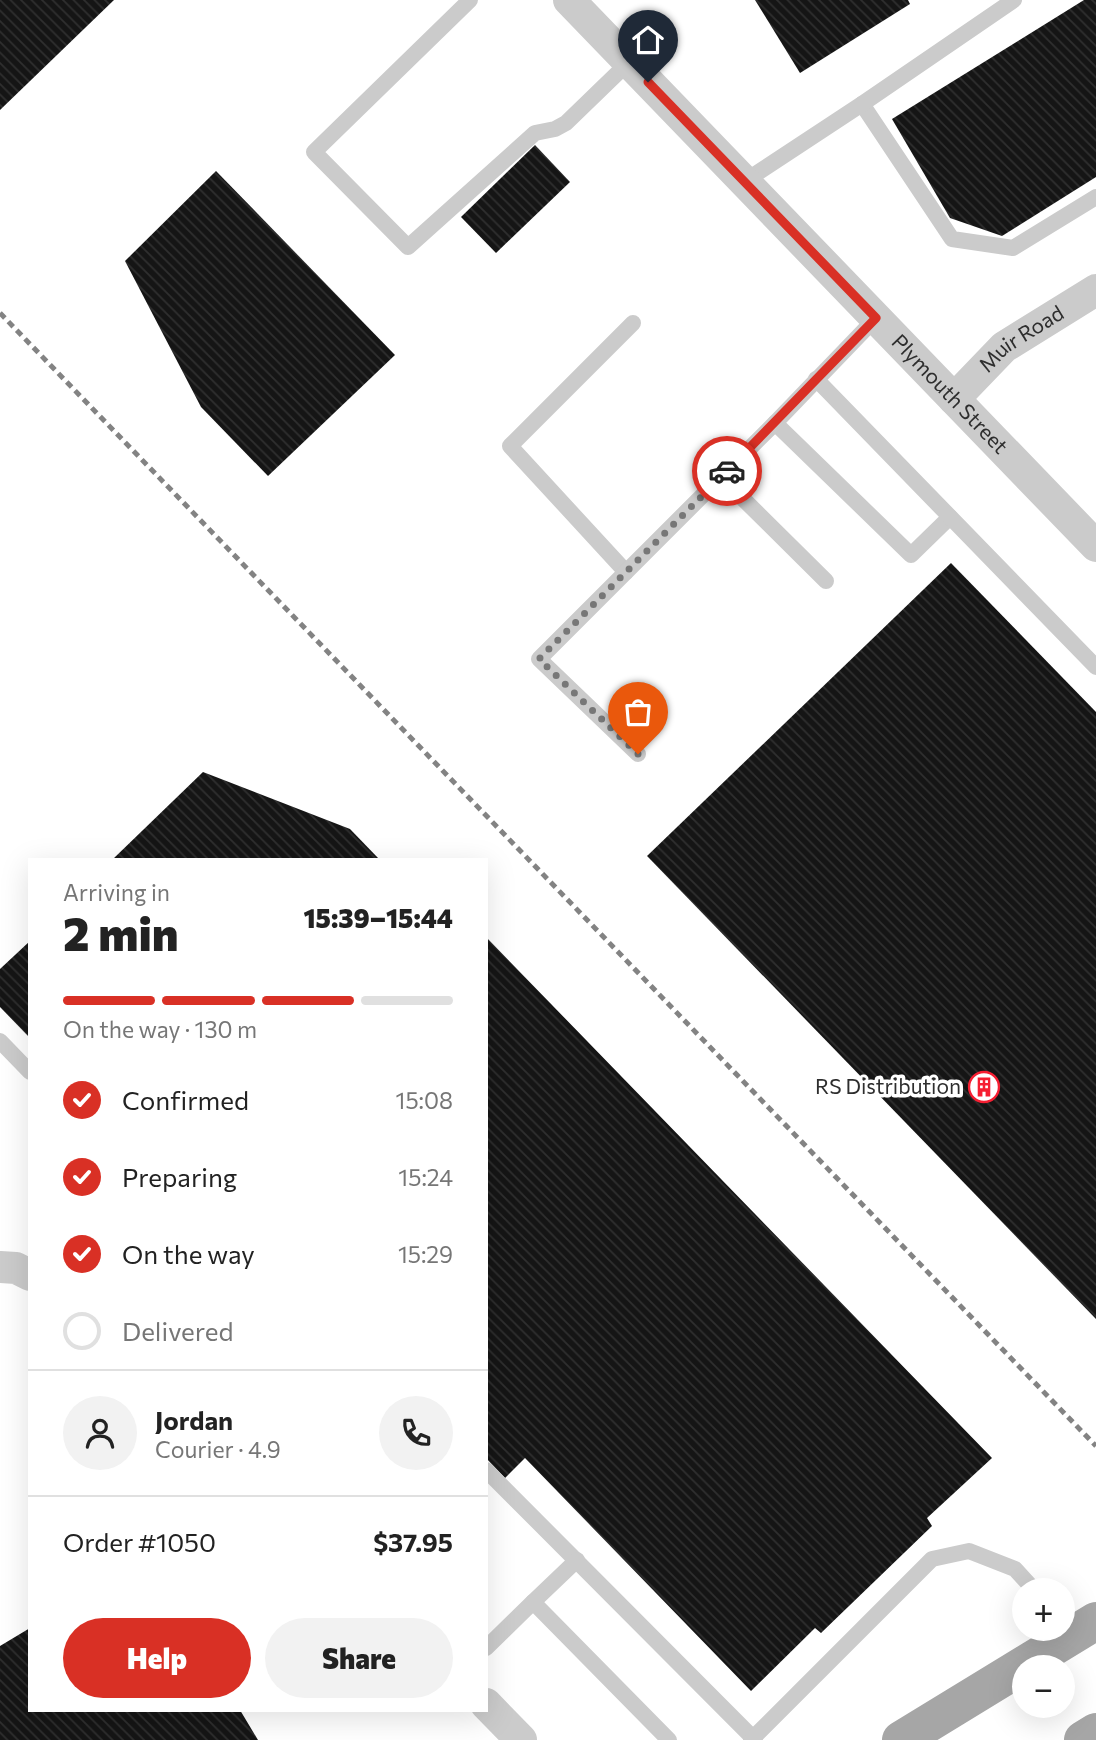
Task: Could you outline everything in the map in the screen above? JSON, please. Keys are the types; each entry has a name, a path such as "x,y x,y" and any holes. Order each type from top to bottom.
{"main road":[{"path":"901,1740 1077,1626"},
{"path":"1083,1740 1096,1732"}],"street":[{"name":"Plymouth Street","path":"569,0 1096,546"},
{"name":"Muir Road","path":"954,399 1004,347 1096,290"},
{"path":"0,1266 16,1268 28,1274"},
{"path":"488,1706 521,1740"}],"lane":[{"path":"470,0 314,152 408,247 535,133 555,129 566,123 629,62"},
{"path":"745,181 1014,0"},
{"path":"862,104 952,239 1013,248 1096,197"},
{"path":"638,754 539,659 876,318"},
{"path":"626,572 510,446 633,323"},
{"path":"816,379 1096,667"},
{"path":"775,423 911,555 950,517"},
{"path":"720,477 826,581"},
{"path":"0,1041 28,1070"},
{"path":"488,1472 753,1739 932,1559 969,1552 1015,1569 1023,1578"},
{"path":"488,1646 577,1560"},
{"path":"533,1602 669,1740"}],"building":[{"path":"0,0 114,0 0,110"},
{"path":"755,0 908,0 910,4 800,73"},
{"path":"1084,0 1096,0 1096,177 1002,236 950,218 892,119"},
{"path":"535,145 570,182 496,253 461,217"},
{"path":"216,171 395,355 268,476 201,407 125,261"},
{"name":"RS Distribution","path":"951,563 1096,712 1096,1319 647,856"},
{"path":"203,772 350,829 378,858 114,858"},
{"path":"488,939 992,1458 927,1518 932,1526 821,1633 815,1628 751,1691 525,1458 505,1478 488,1460"},
{"path":"28,943 28,1036 0,1007 0,969"},
{"path":"28,1629 28,1712 241,1712 258,1740 0,1740 0,1646"}],"railway":[{"path":"0,313 1096,1446"}],"way so far":[{"path":"638,754 539,659 727,471"}],"place":[{"name":"RS Distribution","path":"984,1087"}],"route":[{"path":"648,82 876,318 727,471"}]}
